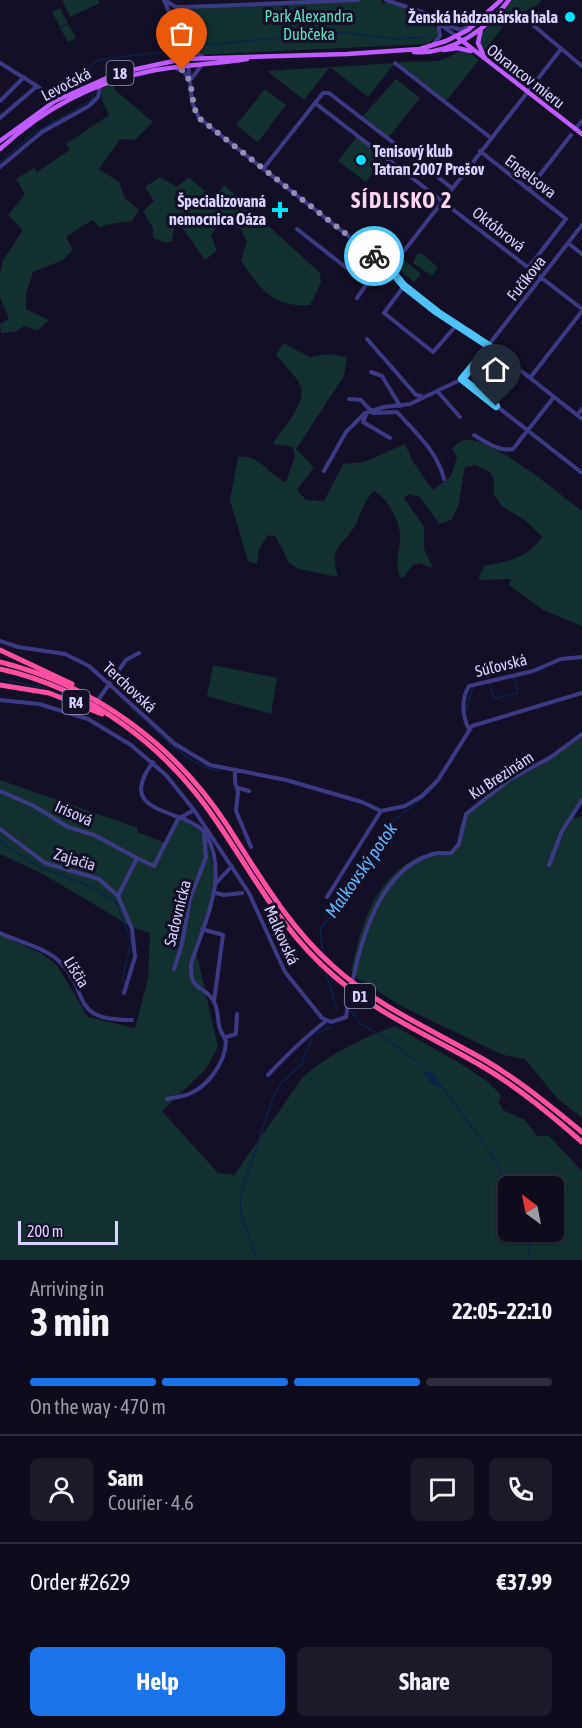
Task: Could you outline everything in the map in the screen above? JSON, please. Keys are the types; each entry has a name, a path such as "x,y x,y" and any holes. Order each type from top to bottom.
{"highway":[{"name":"R4","path":"0,650 55,675 88,695"},
{"name":"D1","path":"0,662 51,678 88,695 137,726 183,768 214,807 276,903 311,946 348,980 391,1009 516,1080 582,1132"},
{"name":"D1","path":"0,669 64,690 117,720 157,752 194,790 274,911 308,951 348,988 524,1094 582,1142"},
{"name":"R4","path":"0,685 33,689 61,696 117,720"}],"main road":[{"name":"Levočská","path":"428,49 456,36 478,22 501,0"},
{"name":"Levočská","path":"0,149 58,103 100,86 156,70 189,65 259,58 428,49 462,41 481,29 509,0"},
{"path":"481,29 478,43 486,60"},
{"name":"Obrancov mieru","path":"456,36 582,135"},
{"path":"428,49 465,49 486,60"},
{"name":"Levočská","path":"0,141 58,103 110,76 175,60 208,57 259,58"}],"street":[{"path":"165,0 176,7 185,8 358,0"},
{"path":"165,0 184,44 189,65 193,106 199,118 382,262 404,286 456,326 472,332 582,419"},
{"path":"386,0 417,9 456,36"},
{"path":"170,13 176,7"},
{"path":"170,13 180,12 185,8"},
{"path":"437,21 461,30 494,8"},
{"path":"515,10 582,66"},
{"path":"176,25 180,12"},
{"path":"428,49 439,39 437,21"},
{"path":"184,44 193,53 208,57"},
{"path":"175,60 183,54 184,44"},
{"path":"390,269 561,49"},
{"path":"0,63 24,77 58,103"},
{"path":"395,63 490,138"},
{"path":"190,82 195,70 205,64"},
{"path":"156,70 181,70 190,82"},
{"path":"0,101 24,77"},
{"name":"Levočská","path":"0,118 37,86"},
{"name":"Levočská","path":"0,168 42,132 89,106 99,94 100,86"},
{"path":"263,169 323,93 329,93 452,188"},
{"name":"Októbrová","path":"315,103 582,310"},
{"path":"575,129 582,121"},
{"path":"529,189 571,135"},
{"name":"Engelsova","path":"480,151 566,219 529,267"},
{"name":"Fučíkova","path":"462,379 582,225"},
{"path":"297,229 362,280 372,275"},
{"path":"568,243 582,254"},
{"path":"357,298 382,262"},
{"path":"404,286 384,313 433,352 456,326"},
{"path":"530,378 582,310"},
{"path":"366,339 418,397"},
{"path":"371,372 382,376 400,406"},
{"path":"324,471 346,432 357,418 372,412 410,404 418,397 438,392 462,379 582,472"},
{"path":"438,392 460,417"},
{"path":"474,435 488,444 510,450 554,397"},
{"path":"349,399 361,400 372,412"},
{"path":"577,415 582,409"},
{"path":"390,438 363,422 365,416 372,412 397,412 432,451 440,463 444,479"},
{"name":"Terchovská","path":"0,641 18,647 65,654 89,666 175,744 210,765 286,780 362,802 381,811"},
{"name":"Terchovská","path":"89,718 109,682 120,671 127,658 139,653"},
{"name":"Súľovská","path":"471,728 463,713 465,693 469,686 533,670 561,659 582,657"},
{"path":"327,897 381,811 405,806 422,796 442,774 471,728 582,693"},
{"name":"Malkovská","path":"0,700 39,704 89,718 153,762 194,810 232,866 260,913 285,972 326,1021"},
{"name":"Ku Brezinám","path":"326,1021 337,1021 346,1017 363,940 380,897 418,861 433,854 448,854 456,849 463,819 476,805 499,790 509,780 550,757 582,734"},
{"path":"153,762 142,781 143,795 152,807 202,830 208,839 216,892 202,929 191,973 197,988 214,1001"},
{"path":"235,770 234,782 238,788 236,811 251,847"},
{"path":"238,788 249,791"},
{"name":"Irisová","path":"0,791 34,806 68,827 94,835 138,858"},
{"path":"549,865 562,831 582,800"},
{"path":"118,896 138,858 154,866 178,819 194,810"},
{"name":"Zajačia","path":"0,829 45,863 99,879 118,896 132,929 135,957 124,993"},
{"name":"Sadovnícka","path":"174,969 190,899 207,851 202,830"},
{"path":"216,883 232,866"},
{"path":"216,892 224,895 243,893"},
{"path":"167,1099 188,1095 207,1081 226,1050 225,1036 219,1028 218,1012 214,1001 224,935 202,929"},
{"name":"Líščia","path":"0,933 45,951 61,963 74,984 82,1005 92,1013 112,1020 132,1020"},
{"path":"222,944 228,945"},
{"path":"225,1036 236,1034 237,1014"},
{"path":"268,1075 298,1042 326,1021"}],"green space":[{"path":"62,0 98,0 100,3 70,17"},
{"name":"Park Alexandra Dubčeka","path":"301,0 382,0 382,3 395,3 438,29 438,35 428,44 199,55 183,43 176,27 186,7"},
{"path":"513,0 542,0 536,6 509,19 485,50 479,43 480,35"},
{"path":"60,8 68,23 60,27 52,12"},
{"path":"68,24 76,38 68,42 60,28"},
{"path":"466,50 479,60 446,101 398,63 436,61"},
{"path":"395,63 368,97 330,67"},
{"path":"330,67 304,100 267,71"},
{"path":"396,79 420,98 388,138 362,117"},
{"path":"114,84 115,90 153,122 135,140 120,139 99,169 119,182 125,198 139,210 132,221 104,225 101,228 92,220 66,237 73,250 63,260 33,272 26,293 26,309 49,320 38,330 24,326 15,332 1,333 0,324 9,319 0,297 0,273 3,260 23,230 8,215 25,194 16,179 34,168 37,172 70,150 66,144 109,115 101,98 100,89"},
{"path":"265,89 286,105 258,142 236,125"},
{"name":"Tenisový klub Tatran 2007 Prešov","path":"357,137 384,158 366,182 338,161"},
{"path":"160,177 177,187 189,177 213,199 224,185 320,273 321,283 310,305 297,305 277,300 261,288 241,260 247,242 241,229 220,223 211,235 217,251 205,260 176,219 172,241 166,243 153,238 153,228 143,211 154,201 145,187"},
{"path":"421,253 438,267 432,276 413,263 417,254"},
{"path":"404,260 421,274 414,282 397,268"},
{"path":"283,343 310,357 329,354 347,357 344,376 296,449 314,467 297,490 306,500 324,501 343,464 364,462 405,444 413,462 433,490 451,476 457,457 452,449 458,443 467,440 494,448 582,511 582,626 543,610 509,585 511,579 478,580 484,566 509,561 524,554 542,537 526,521 502,506 494,495 494,479 490,472 476,465 465,467 458,507 451,520 439,524 420,497 409,494 404,498 424,527 424,549 433,568 419,563 413,565 403,578 400,577 398,560 400,534 397,522 388,504 374,491 365,502 351,532 338,547 335,566 338,577 299,569 289,563 276,537 268,535 259,549 257,564 248,561 230,500 238,457 258,461 279,479 286,482 295,457 293,447 273,444 294,414 301,397 298,381 276,355"},
{"path":"213,665 277,678 271,714 207,696"},
{"path":"582,733 582,802 573,819 582,816 582,1118 557,1098 525,1059 503,1055 403,1007 358,979 351,970 359,937 370,907 399,869 418,857 455,850 462,821 478,801 543,763"},
{"path":"0,780 138,828 137,832 165,843 176,819 191,823 206,836 215,875 210,903 195,947 218,1047 206,1069 162,1111 218,1173 234,1175 303,1077 346,1047 395,1026 488,1082 501,1095 499,1102 503,1110 525,1120 537,1136 549,1136 582,1171 582,1260 0,1260 0,935 41,953 57,965 88,1017 135,1028 148,978 150,933 132,927 43,874 0,854"}],"water":[{"path":"423,1072 432,1072 444,1089 431,1083"}],"waterway":[{"path":"196,46 338,32 397,39 427,37"},
{"path":"90,73 89,68 98,60 175,50"},
{"path":"0,162 33,134 92,100 93,93"},
{"name":"Malkovský potok","path":"489,683 494,699 518,693 514,679 541,670"},
{"path":"0,679 44,688"},
{"name":"Malkovský potok","path":"465,713 473,687"},
{"path":"131,708 193,761 218,771"},
{"name":"Malkovský potok","path":"323,954 320,929 336,909 391,823 430,792 454,759"},
{"path":"0,841 39,867 83,883 116,902 131,941 122,982"},
{"name":"Malkovský potok","path":"325,970 337,1009"},
{"path":"351,1011 357,1018"},
{"path":"358,1022 387,1039 419,1063 419,1067"},
{"path":"316,1034 331,1027"},
{"path":"257,1260 241,1215 240,1196 273,1098 282,1082 301,1065 312,1038"},
{"path":"444,1089 489,1151 504,1176"},
{"path":"529,1242 530,1260"}],"way so far":[{"path":"182,70 190,82 193,106 199,118 374,256"}],"place":[{"name":"Ženská hádzanárska hala","path":"570,17"},
{"name":"Tenisový klub Tatran 2007 Prešov","path":"361,160"},
{"name":"Špecializovaná nemocnica Oáza","path":"280,210"}],"district":[{"name":"SÍDLISKO 2","path":"402,200"}],"route":[{"path":"374,256 390,269 404,286 437,312 456,326 472,332 489,346 462,379 496,406"}]}
